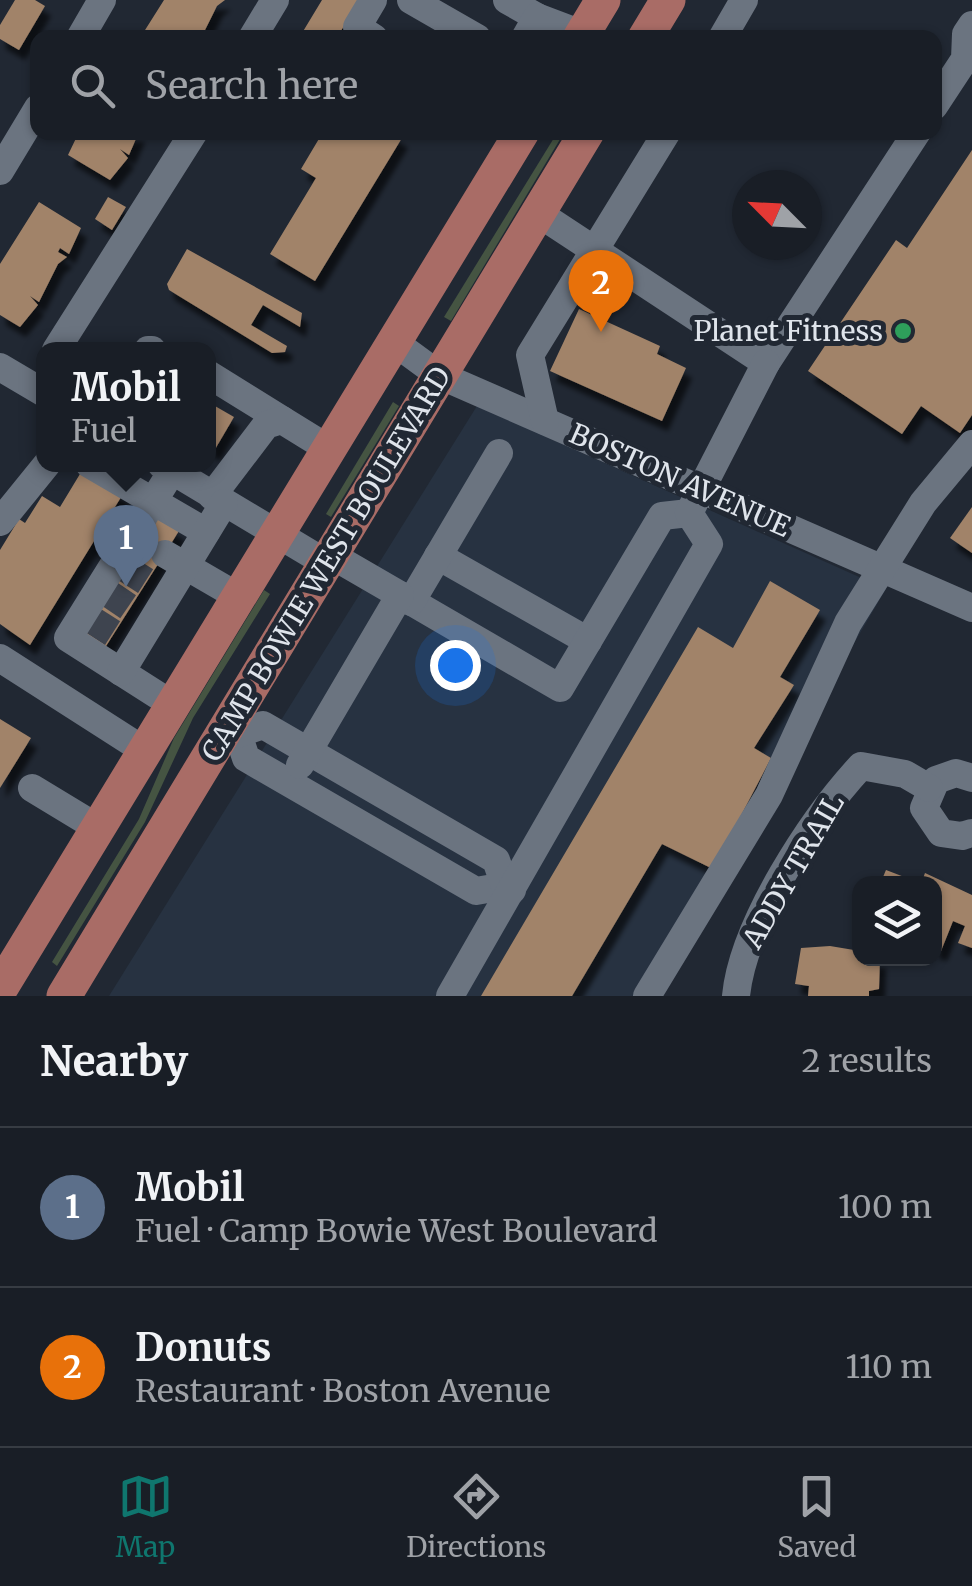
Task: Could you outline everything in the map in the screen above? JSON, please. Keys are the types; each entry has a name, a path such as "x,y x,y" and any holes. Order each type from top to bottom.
{"main road":[{"path":"585,30 603,0"},
{"path":"650,30 668,0"},
{"name":"CAMP BOWIE WEST BOULEVARD","path":"0,988 517,140"},
{"name":"CAMP BOWIE WEST BOULEVARD","path":"64,996 233,731 329,559 582,140"}],"street":[{"path":"85,30 102,0"},
{"path":"257,30 275,0"},
{"path":"362,30 357,27 373,0"},
{"path":"411,0 462,30"},
{"path":"507,0 531,27"},
{"path":"727,30 744,0"},
{"path":"942,94 966,59 966,34 972,25"},
{"path":"0,171 30,121"},
{"path":"61,342 189,140"},
{"path":"545,420 530,355 661,140"},
{"path":"173,472 277,535 405,598 560,688 662,516 694,500 766,363 912,140"},
{"path":"538,213 766,363"},
{"name":"BOSTON AVENUE","path":"394,342 439,375 545,420 694,500 882,568 972,608"},
{"path":"0,366 36,381"},
{"path":"216,379 329,449"},
{"path":"123,652 141,614 175,560 206,532 218,499 266,425 282,420"},
{"path":"647,996 769,794 848,623 923,503 972,444"},
{"path":"290,784 405,598 438,556 498,453"},
{"path":"0,522 41,472"},
{"path":"102,472 206,532"},
{"path":"164,472 135,537 68,638 123,652 173,704"},
{"path":"450,996 710,544 694,500"},
{"path":"438,556 588,641"},
{"path":"175,560 239,597"},
{"path":"0,658 145,751"},
{"path":"263,725 496,860 509,888 476,891 246,758 233,731 263,725"},
{"path":"972,747 966,776 945,775 929,788 924,808 933,827 951,836 972,832"},
{"name":"ADDY TRAIL","path":"736,996 753,930 841,788 861,766 905,774 929,788"},
{"path":"32,788 98,828"},
{"path":"396,845 414,812"},
{"path":"0,988 18,996"}],"shaded area":[{"path":"477,406 886,589 646,996 109,996"}],"green space":[{"path":"553,140 559,140 451,321 444,317"},
{"path":"393,402 399,406 331,517 326,514"},
{"path":"264,590 270,594 193,718 145,822 57,966 52,962 139,819 174,738"}],"building":[{"path":"15,0 35,0 45,6 19,50 0,39 0,25"},
{"path":"164,0 225,0 217,6 205,30 145,30"},
{"path":"322,0 360,0 341,30 304,30"},
{"path":"75,140 136,140 129,155 120,149 128,158 110,180 68,155"},
{"path":"318,140 401,140 315,281 270,254 316,178 301,169"},
{"name":"Planet Fitness","path":"972,150 972,415 960,433 921,406 902,434 808,371 896,240 907,248"},
{"path":"108,197 126,207 112,230 95,219"},
{"path":"39,202 81,228 69,254 60,248 58,252 67,257 58,264 39,302 30,296 38,305 20,327 0,315 0,264"},
{"path":"187,249 302,313 300,327 263,305 251,325 287,346 285,352 272,353 169,290 167,284"},
{"path":"579,309 660,346 657,354 686,368 662,421 550,371"},
{"path":"216,407 234,417 216,448"},
{"path":"81,472 88,472 123,494 30,645 0,624 0,550 19,519 25,523 42,496 60,507"},
{"path":"972,507 972,553 950,538"},
{"path":"153,515 179,531 101,654 76,638"},
{"path":"770,581 820,610 780,677 794,685 754,748 771,758 713,869 662,844 572,996 481,996 698,627 733,648"},
{"path":"0,719 31,738 0,788"},
{"path":"942,881 972,895 972,948 958,943 965,926 953,921 942,948"},
{"path":"801,948 852,950 852,966 880,966 879,989 869,991 869,996 808,996 809,986 795,984"}],"tunnel":[{"path":"122,566 147,582"},
{"path":"105,591 130,608"},
{"path":"89,618 114,634"}],"place":[{"name":"Planet Fitness","path":"903,331"},
{"name":"Donuts","path":"601,332"},
{"name":"Mobil","path":"126,587"}]}
